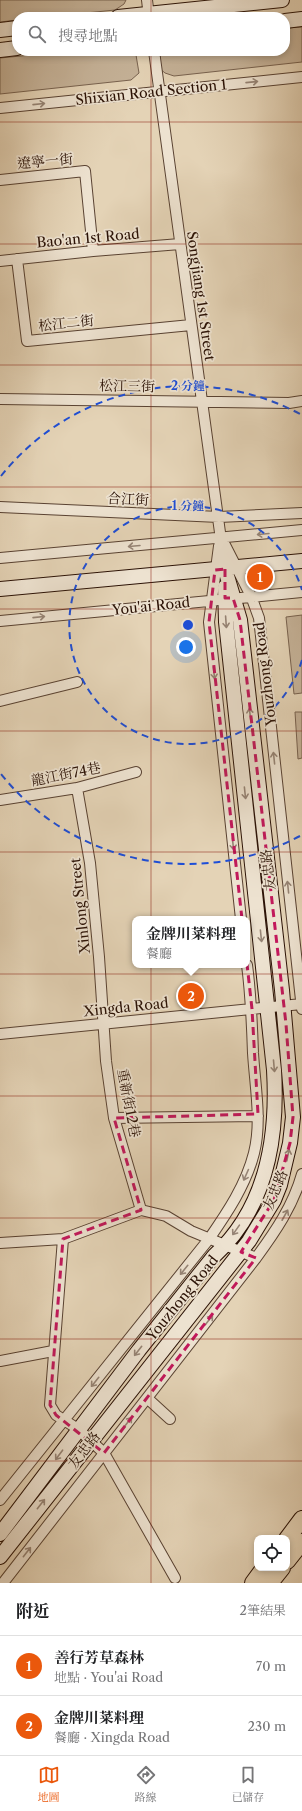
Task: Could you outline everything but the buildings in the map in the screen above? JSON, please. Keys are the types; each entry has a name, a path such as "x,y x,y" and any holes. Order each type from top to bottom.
{"main road":[{"path":"290,1535 302,1519"},
{"path":"290,1557 302,1542"},
{"path":"253,1583 269,1577 278,1571"}],"street":[{"path":"148,10 218,3 282,0"},
{"path":"290,20 302,19"},
{"path":"0,30 12,29"},
{"path":"0,50 12,49"},
{"name":"Songjiang 1st Street","path":"155,56 226,569"},
{"name":"Shixian Road Section 1","path":"0,108 302,77"},
{"name":"遼寧一街","path":"0,180 85,172 93,250"},
{"name":"Bao'an 1st Road","path":"0,261 93,250 180,244"},
{"name":"松江二街","path":"17,259 27,341 191,325"},
{"name":"松江三街","path":"0,399 289,403 302,401"},
{"name":"合江街","path":"0,507 219,517 302,513"},
{"path":"0,558 302,530"},
{"path":"0,589 302,561"},
{"name":"Youzhong Road","path":"226,569 251,596 259,618 302,1006"},
{"name":"Youzhong Road","path":"0,1534 78,1429 214,1256 225,1246 257,1195 270,1154 276,1105 269,1008 223,599 226,569"},
{"name":"You'ai Road","path":"0,621 302,592"},
{"name":"Youzhong Road","path":"223,599 209,622 241,916"},
{"name":"友忠路","path":"0,1557 241,1252 274,1200 285,1170 293,1117 284,1006 240,628 223,599"},
{"path":"0,701 76,682"},
{"name":"龍江街74巷","path":"0,800 77,788 136,772"},
{"name":"Xinlong Street","path":"77,788 90,863 99,957 103,1023"},
{"path":"209,1239 233,1202 248,1172 256,1141 258,1116 252,1009 247,968"},
{"name":"Xingda Road","path":"0,1034 284,1006 302,1006"},
{"name":"重新街12巷","path":"103,1023 114,1118 141,1210"},
{"path":"114,1118 258,1116"},
{"path":"3,1583 256,1258 280,1224 290,1205 302,1174"},
{"path":"0,1243 63,1239 141,1210 166,1216 191,1232 256,1258"},
{"path":"63,1239 53,1351 50,1405 56,1414 64,1421 78,1429 104,1453 175,1578"},
{"name":"Youzhong Road","path":"0,1500 209,1239"},
{"path":"0,1361 53,1351"},
{"path":"147,1398 170,1419"}],"highlighted area":[{"path":"225,569 225,598 233,598 240,620 286,1024 293,1117 290,1143 274,1200 241,1252 256,1258 104,1453 56,1415 50,1405 63,1239 141,1210 114,1118 258,1114 252,1009 209,622 215,570"}],"shaded area":[{"path":"0,0 126,0 124,4 115,10 96,12 12,12 12,21 0,22"},
{"path":"302,27 302,62 174,76 165,73 159,68 158,56 290,56 290,28"},
{"path":"21,56 136,56 139,73 131,80 0,94 0,58"},
{"path":"302,615 302,693 294,694 286,617"},
{"path":"295,712 302,712 302,758 298,759"}],"place":[{"name":"善行芳草森林","path":"260,577"},
{"name":"金牌川菜料理","path":"191,996"}]}
